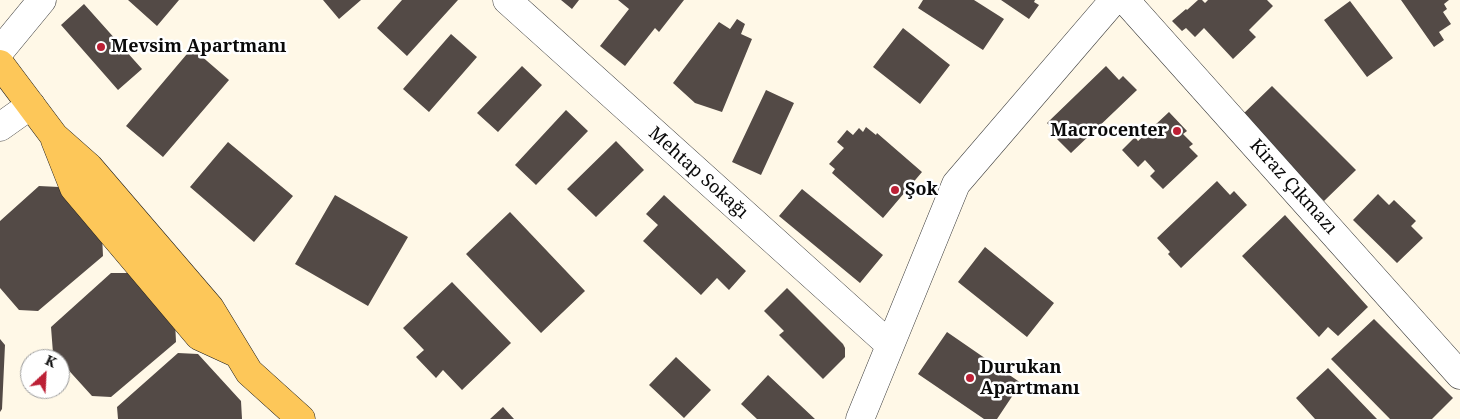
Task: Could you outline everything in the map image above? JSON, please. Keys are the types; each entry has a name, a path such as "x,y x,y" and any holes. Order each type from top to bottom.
{"main road":[{"path":"0,64 54,136 74,188 198,336 236,353 249,372 300,419"}],"street":[{"path":"0,50 42,0"},
{"name":"Mehtap Sokağı","path":"507,0 890,345"},
{"path":"860,419 956,184 1114,0"},
{"name":"Kiraz Çıkmazı","path":"1125,0 1460,375"},
{"path":"0,127 31,105"}],"building":[{"path":"128,0 179,0 157,26"},
{"path":"323,0 361,0 339,19"},
{"path":"402,0 458,0 407,56 377,28"},
{"path":"561,0 579,0 572,9"},
{"path":"618,0 684,0 659,32 655,28 625,66 600,46 629,9"},
{"path":"923,0 974,0 1004,19 983,50 918,8"},
{"path":"1001,0 1035,0 1034,2 1039,5 1029,19"},
{"path":"1198,0 1202,0 1205,3 1208,0 1267,0 1273,6 1249,30 1256,37 1233,59 1204,28 1195,37 1186,28 1182,31 1172,21"},
{"path":"1401,0 1449,0 1444,4 1447,9 1443,12 1451,24 1439,32 1444,40 1434,47"},
{"path":"1350,1 1393,58 1367,77 1324,20"},
{"name":"Mevsim Apartmanı","path":"84,4 142,69 118,90 61,25"},
{"path":"737,19 745,24 741,34 752,39 722,112 695,103 673,83 719,22 730,29"},
{"path":"903,28 950,65 920,104 873,67"},
{"path":"451,34 477,57 429,112 403,89"},
{"path":"192,48 229,80 163,157 126,126"},
{"path":"522,66 542,85 498,132 477,113"},
{"path":"1106,66 1119,80 1123,76 1137,90 1071,153 1057,139 1060,137 1047,123"},
{"path":"1272,86 1356,170 1324,201 1241,116"},
{"path":"766,90 794,103 761,175 732,162"},
{"path":"566,110 588,131 536,185 515,165"},
{"path":"1169,112 1187,131 1183,134 1193,144 1189,147 1198,156 1163,189 1150,176 1155,171 1145,160 1138,167 1122,150 1135,137 1138,141"},
{"path":"866,127 876,135 877,133 922,172 883,218 832,173 835,169 829,164 844,148 837,142 847,130 853,135 859,128 863,132"},
{"path":"616,141 644,170 596,217 567,189"},
{"path":"228,142 293,196 254,242 190,187"},
{"path":"1217,181 1230,195 1234,191 1247,205 1181,268 1157,238"},
{"path":"39,186 59,187 102,235 103,256 38,311 19,310 0,288 0,221"},
{"path":"802,189 883,255 860,283 779,216"},
{"path":"1378,194 1389,205 1394,200 1416,221 1411,226 1423,238 1397,263 1353,220"},
{"path":"335,195 408,237 368,306 295,264"},
{"path":"664,195 746,271 729,290 717,278 701,295 643,241 658,225 646,214"},
{"path":"510,212 585,291 541,333 466,254"},
{"path":"1285,215 1368,307 1338,336 1328,327 1319,337 1242,256"},
{"path":"985,247 1054,303 1027,337 958,282"},
{"path":"111,273 132,273 175,321 176,342 111,397 92,396 70,372 70,349 53,349 51,327"},
{"path":"452,282 511,343 462,390 443,370 436,378 416,357 424,350 403,328"},
{"path":"787,288 845,348 845,357 823,379 779,335 784,331 764,311"},
{"path":"1374,319 1453,398 1432,419 1390,419 1331,359"},
{"name":"Durukan Apartmanı","path":"947,332 1021,383 997,419 984,419 918,374"},
{"path":"0,339 5,345 2,409 0,412"},
{"path":"178,353 198,354 241,401 242,419 118,419 117,407"},
{"path":"676,357 711,390 684,418 649,385"},
{"path":"1328,368 1377,419 1315,419 1296,398"},
{"path":"768,375 815,419 757,419 741,404"},
{"path":"503,407 514,419 490,419"}],"place":[{"name":"Mevsim Apartmanı","path":"101,47"},
{"name":"Macrocenter","path":"1177,131"},
{"name":"Şok","path":"895,190"},
{"name":"Durukan Apartmanı","path":"970,378"}]}
